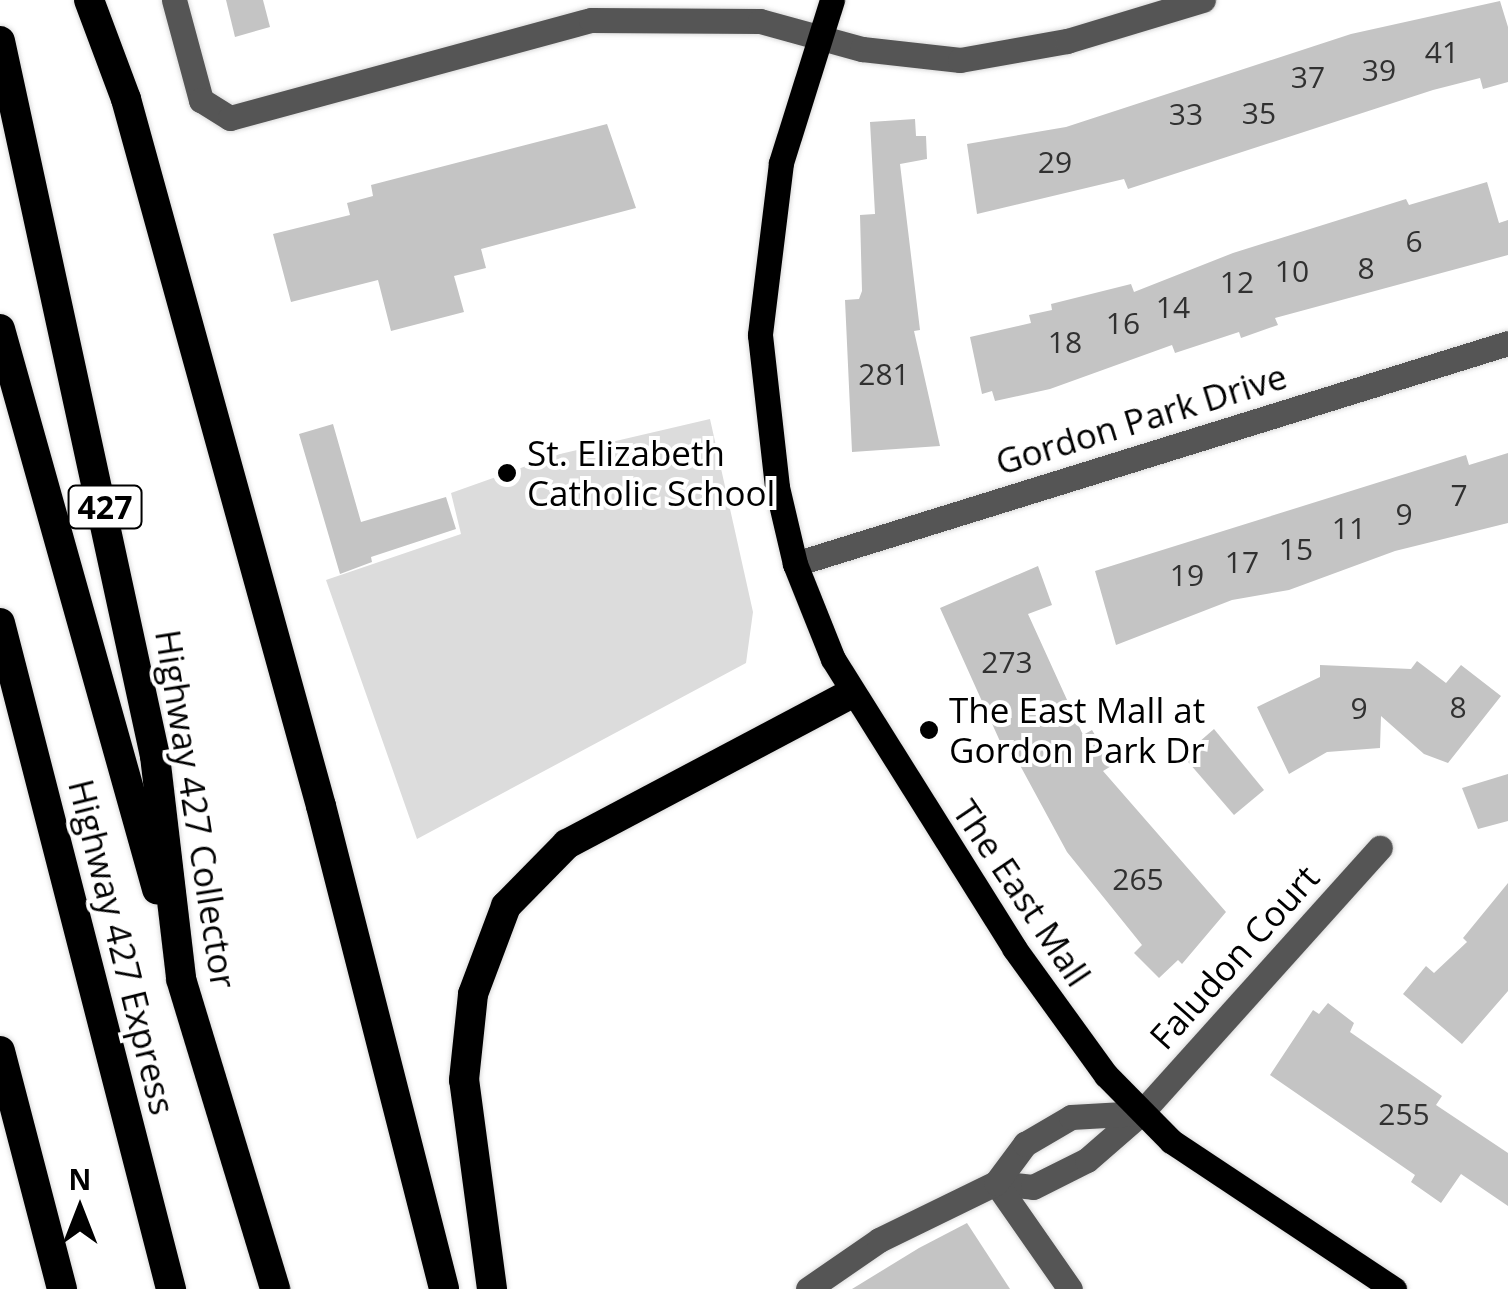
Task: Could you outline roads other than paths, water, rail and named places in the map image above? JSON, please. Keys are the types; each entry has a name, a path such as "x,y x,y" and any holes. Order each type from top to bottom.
{"highway":[{"path":"90,0 126,99 322,806 444,1289"},
{"name":"Highway 427 Collector","path":"0,41 155,756 182,979 275,1289"},
{"path":"0,330 182,979"},
{"name":"Highway 427 Express","path":"0,623 171,1289"},
{"path":"492,1289 464,1080 473,994 506,906 566,844 850,694"},
{"path":"0,1050 62,1289"}],"main road":[{"name":"The East Mall","path":"832,0 772,212 760,335 769,446 795,564 850,694 1014,948 1140,1114 1171,1141 1394,1289"}],"street":[{"path":"174,0 201,100 230,118 588,10 760,21 818,40 960,60 1067,40 1203,0"},
{"name":"Gordon Park Drive","path":"795,564 1508,342"},
{"name":"Faludon Court","path":"996,1183 1033,1187 1087,1160 1140,1114 1380,848"},
{"path":"808,1289 878,1240 996,1183 1025,1144 1071,1117 1140,1114"},
{"path":"996,1183 1070,1289"}],"place":[{"name":"St. Elizabeth Catholic School","path":"507,473"},
{"name":"The East Mall at Gordon Park Dr","path":"929,730"}]}
